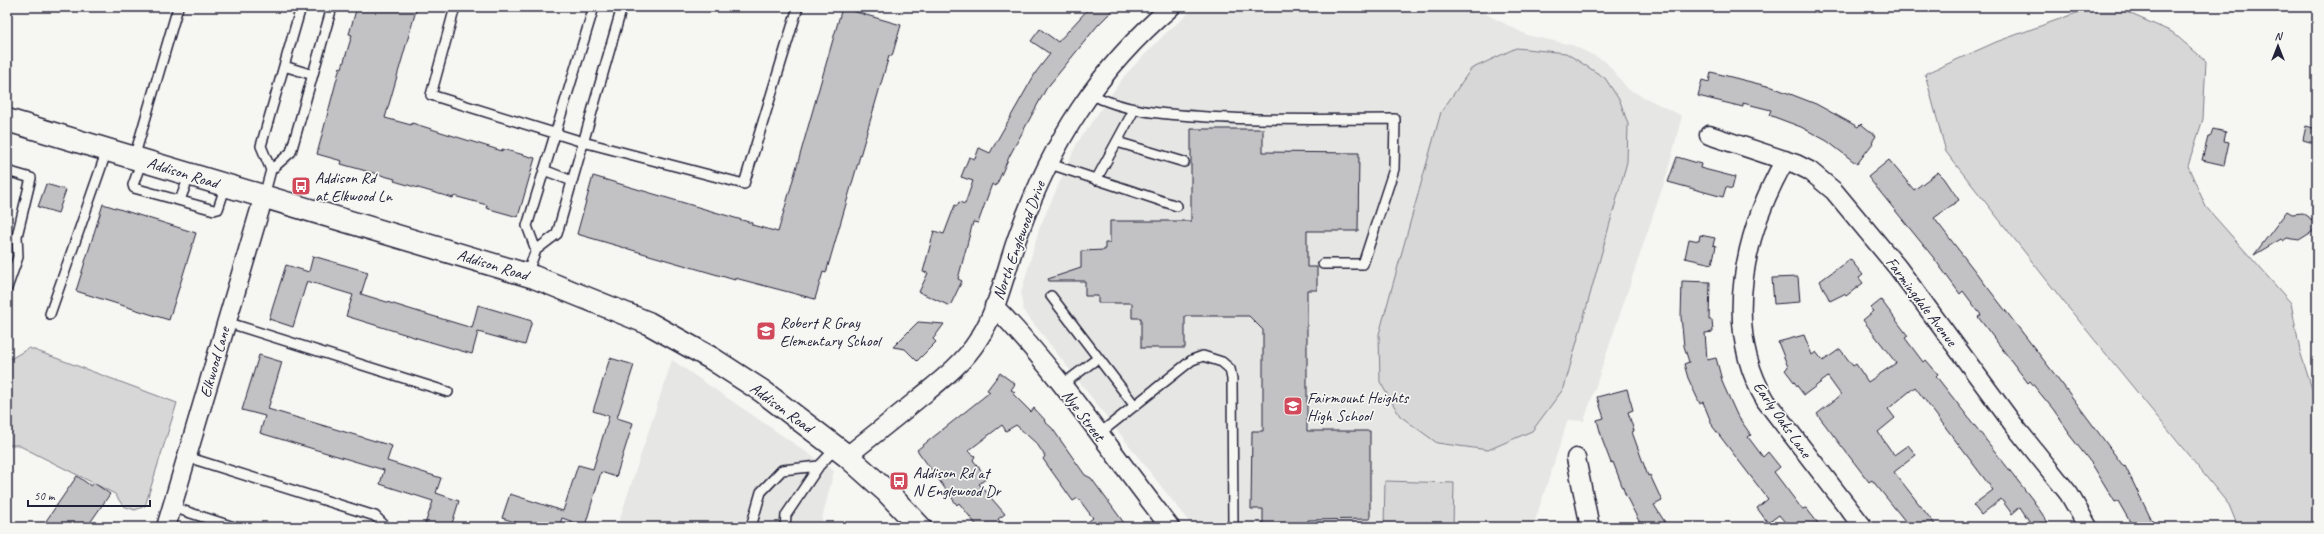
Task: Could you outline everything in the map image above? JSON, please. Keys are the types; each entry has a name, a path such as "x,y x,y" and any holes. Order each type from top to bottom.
{"street":[{"name":"North Englewood Drive","path":"842,452 960,363 980,338 994,306 1019,232 1047,163 1067,127 1112,66 1171,7"},
{"name":"Addison Road","path":"7,120 527,274 648,323 706,355 762,391 842,452 886,491 920,527"},
{"name":"Farmingdale Avenue","path":"1709,135 1785,160 1810,171 1851,209 1898,268 2012,424 2069,494 2088,527"},
{"name":"Early Oaks Lane","path":"1785,160 1772,183 1760,213 1745,270 1742,310 1749,361 1754,378 1766,401 1863,527"},
{"name":"Elkwood Lane","path":"166,527 264,196"},
{"name":"Nye Street","path":"994,306 1022,336 1062,386 1170,527"},
{"path":"1576,458 1589,519 1598,527"}],"lane":[{"path":"178,7 138,159 133,185 134,188 218,209 226,185"},
{"path":"271,170 262,146 301,7"},
{"path":"264,196 271,170 291,152 332,7"},
{"path":"455,7 431,95 583,142 744,184 798,7"},
{"path":"536,250 527,226 594,7"},
{"path":"527,274 536,250 557,234 622,7"},
{"path":"284,66 313,75"},
{"path":"1090,94 1112,105 1152,113 1242,119 1395,119 1394,169 1363,264 1323,264"},
{"path":"1096,180 1134,110"},
{"path":"1117,142 1184,162"},
{"path":"50,314 107,150"},
{"path":"1047,163 1177,206"},
{"path":"544,170 572,181"},
{"path":"7,171 31,178 17,236 18,257 7,288"},
{"path":"180,200 190,174"},
{"path":"1051,296 1135,406"},
{"path":"226,322 448,392"},
{"path":"1099,434 1192,360 1203,356 1222,362 1230,369 1233,400 1233,527"},
{"path":"1062,386 1098,358"},
{"path":"785,527 786,515 819,466 842,452"},
{"path":"187,457 375,516 386,527"},
{"path":"751,527 761,492 782,470 819,466"},
{"path":"172,507 234,527"}],"shaded area":[{"path":"1196,7 1472,7 1527,35 1572,45 1605,61 1628,89 1682,116 1668,171 1584,421 1568,420 1533,527 1193,527 1023,310 1021,293 1039,229 1077,143 1125,75 1165,34"},
{"path":"2093,7 2115,7 2172,32 2206,61 2203,119 2188,166 2206,207 2291,303 2300,351 2313,392 2317,397 2317,527 2238,527 2229,505 2067,306 1946,152 1925,74 1996,42"},
{"path":"1516,48 1566,53 1605,78 1620,101 1628,124 1627,162 1564,388 1532,431 1488,450 1437,443 1400,416 1380,382 1379,334 1441,112 1471,69"},
{"path":"29,348 177,403 145,506 135,510 123,506 115,494 18,445 7,445 7,361"},
{"path":"672,360 834,471 820,527 617,527"},
{"path":"1385,481 1454,483 1453,527 1384,527"}],"building":[{"path":"357,7 417,7 385,118 411,125 412,123 502,151 502,149 535,158 518,217 486,208 487,205 454,196 453,198 394,181 395,179 341,164 342,161 317,154 340,67 342,68 352,35 349,34"},
{"path":"1090,7 1116,7 1098,25 1046,89 1010,155 996,186 992,184 978,223 973,222 958,279 962,281 950,306 919,292 928,273 923,272 934,231 944,234 955,205 957,206 959,202 965,204 973,181 961,177 969,157 975,159 979,148 990,153 1036,72 1050,54 1031,41 1040,29 1058,42"},
{"path":"842,8 901,25 892,56 889,56 826,273 823,272 815,299 735,278 735,280 577,234 593,176 778,232"},
{"path":"1711,72 1767,85 1816,104 1858,127 1861,124 1876,136 1872,142 1873,143 1857,164 1827,141 1801,127 1769,115 1771,110 1743,103 1743,107 1698,96 1702,80 1709,82"},
{"path":"2306,126 2317,129 2317,144 2303,140"},
{"path":"1191,129 1263,129 1263,152 1359,153 1358,231 1307,231 1307,267 1317,267 1317,290 1307,290 1307,431 1370,431 1370,519 1308,520 1308,527 1263,527 1263,509 1251,509 1252,431 1263,431 1263,330 1249,316 1185,316 1185,348 1141,348 1141,318 1132,318 1132,303 1098,303 1098,296 1085,296 1085,281 1049,281 1048,279 1081,268 1081,251 1105,250 1105,243 1110,243 1110,221 1191,221"},
{"path":"2213,129 2226,132 2224,141 2229,142 2224,165 2202,160 2208,137 2210,137"},
{"path":"1677,157 1701,164 1700,168 1735,177 1732,189 1726,187 1723,197 1668,182"},
{"path":"1889,160 1914,190 1938,172 1944,178 1959,200 1934,218 2066,389 2124,467 2125,466 2155,527 2133,527 2118,501 2115,502 2092,464 2068,433 2069,432 2053,409 2030,381 2028,383 1978,317 1981,315 1963,291 1960,294 1933,257 1868,177"},
{"path":"46,184 66,190 58,213 38,207"},
{"path":"103,204 196,233 169,320 76,291"},
{"path":"2287,211 2292,214 2303,213 2309,217 2315,225 2315,230 2299,240 2287,238 2283,241 2281,239 2254,255"},
{"path":"1700,235 1715,238 1713,245 1716,246 1712,264 1685,258 1689,239 1699,241"},
{"path":"313,256 368,272 361,294 472,328 478,305 532,321 525,345 478,332 472,354 417,338 346,316 353,295 307,281 293,327 269,319 286,265 309,272"},
{"path":"1850,259 1863,275 1859,278 1863,283 1846,296 1844,294 1830,301 1820,281"},
{"path":"1798,277 1800,302 1774,304 1772,278"},
{"path":"1682,281 1710,282 1709,320 1712,320 1713,332 1705,333 1707,360 1716,358 1723,384 1737,415 1751,435 1748,437 1763,457 1768,452 1780,467 1774,472 1802,509 1806,508 1821,527 1789,527 1779,515 1768,523 1757,508 1768,499 1713,427 1703,402 1700,404 1688,378 1684,364 1689,362 1684,346 1681,317"},
{"path":"1881,300 1908,336 1905,338 1923,362 1926,360 1938,374 1936,376 2032,499 2051,527 2033,527 2020,507 2012,514 2001,499 1981,515 1973,505 1993,490 1915,387 1888,409 1895,418 1878,432 1894,455 1908,445 1916,455 1894,472 1937,527 1910,527 1872,480 1869,482 1817,414 1841,395 1828,377 1804,395 1785,370 1788,367 1778,342 1804,335 1812,355 1816,352 1823,361 1840,349 1853,366 1856,364 1868,382 1896,363 1863,320 1874,311 1871,308"},
{"path":"918,322 944,324 933,339 936,342 917,361 905,349 893,347"},
{"path":"259,355 282,362 268,409 392,446 387,461 441,478 436,493 459,501 451,527 424,527 433,501 380,484 384,470 260,433 265,416 242,410"},
{"path":"610,358 634,365 617,418 633,423 616,477 601,472 585,526 562,518 559,527 531,527 502,518 510,494 563,511 578,465 593,469 609,416 593,411"},
{"path":"1000,373 1015,384 1011,390 1015,392 1013,394 1031,412 1034,408 1045,420 1044,421 1052,428 1085,475 1091,478 1127,527 1081,527 1093,518 1078,498 1073,501 1043,459 1045,456 1037,444 1016,425 1006,431 1002,425 968,451 975,456 973,460 987,478 979,484 1005,514 998,519 1004,527 978,527 959,503 957,505 917,450 990,392 987,390"},
{"path":"1627,389 1633,410 1628,412 1634,431 1632,432 1648,476 1650,475 1662,501 1654,505 1668,527 1642,527 1626,496 1613,462 1611,463 1603,442 1597,420 1604,418 1597,397"},
{"path":"77,476 91,486 94,483 110,494 87,527 54,527 46,521"}],"place":[{"name":"Addison Rd at Elkwood Ln","path":"301,186"},
{"name":"Robert R Gray Elementary School","path":"766,331"},
{"name":"Fairmount Heights High School","path":"1293,406"},
{"name":"Addison Rd at N Englewood Dr","path":"899,481"}]}
